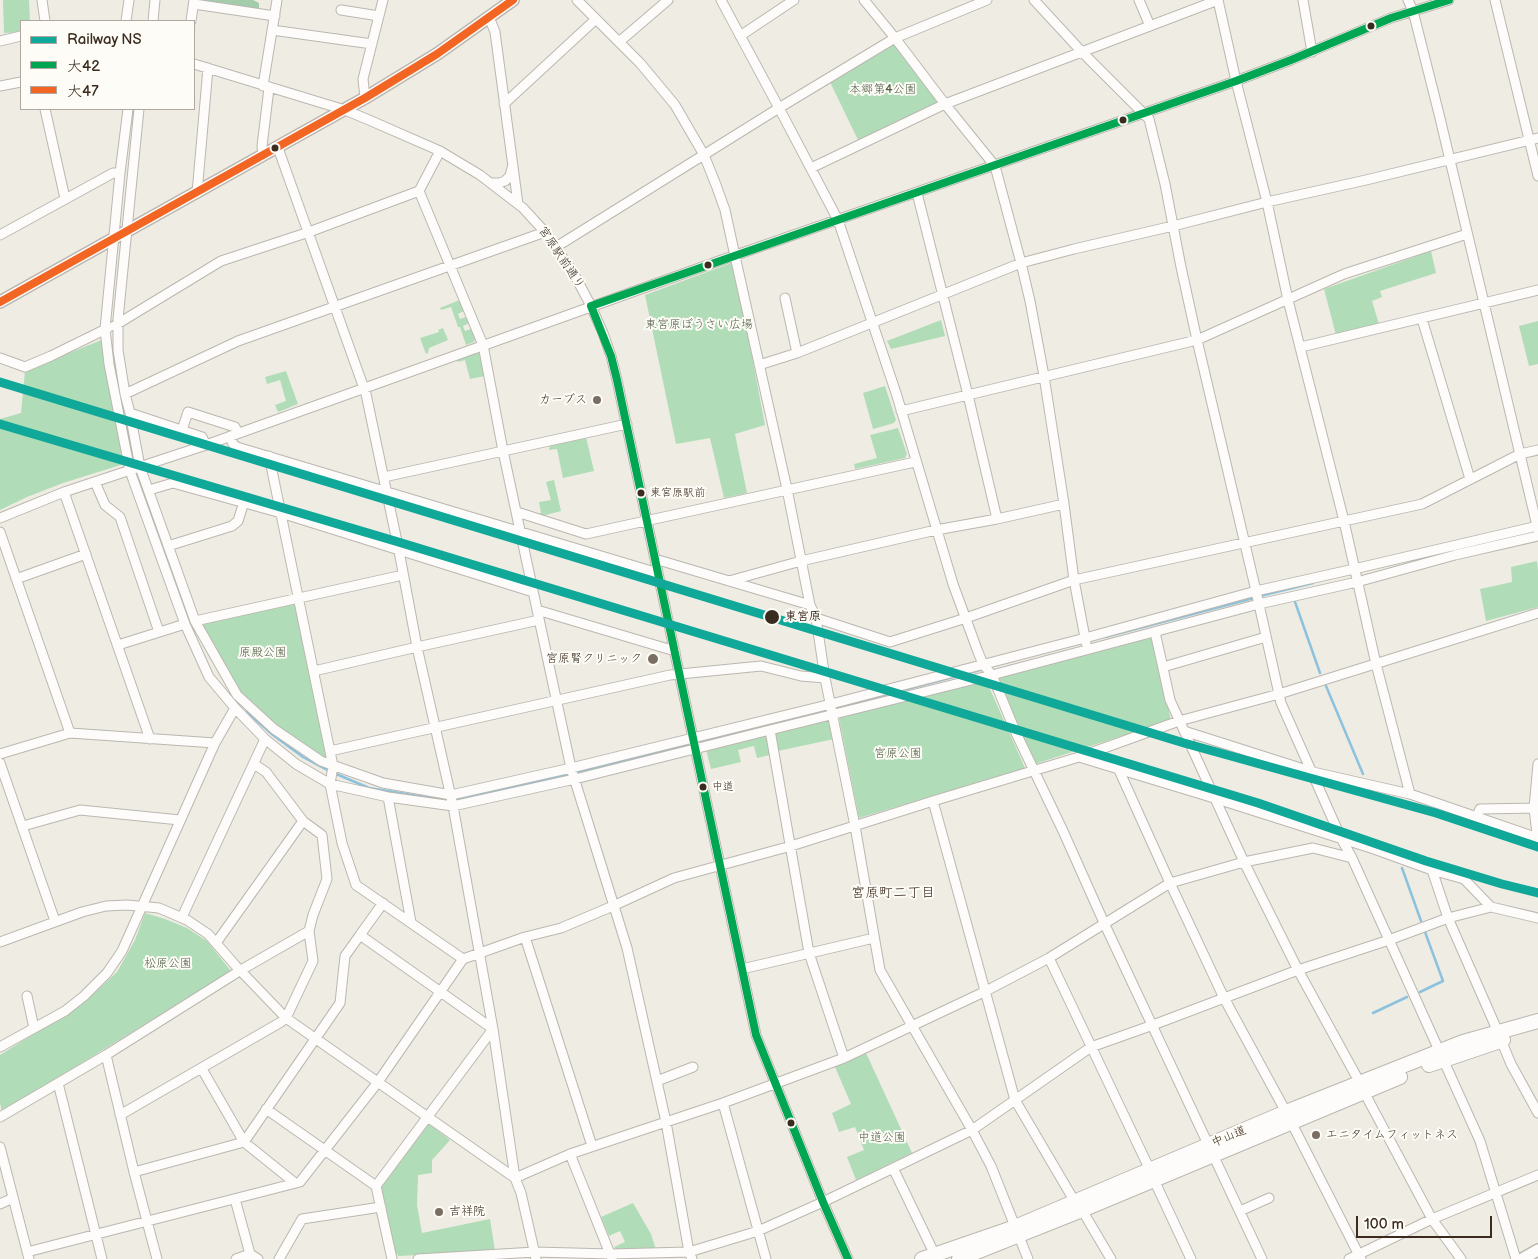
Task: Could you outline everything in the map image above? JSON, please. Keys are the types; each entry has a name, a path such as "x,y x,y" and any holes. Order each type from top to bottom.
{"highway":[{"name":"中山道","path":"959,1259 1017,1231 1362,1087 1441,1055 1500,1036 1538,1021"},
{"name":"中山道","path":"1500,1036 1538,1031"},
{"name":"中山道","path":"928,1257 1017,1231"}],"main road":[{"path":"0,302 345,110 436,54 512,0"},
{"path":"1522,1259 1538,1250"}],"street":[{"path":"42,0 45,20"},
{"path":"126,20 129,0"},
{"path":"153,20 155,0"},
{"path":"263,156 266,87 277,0"},
{"path":"365,98 363,79 383,0"},
{"path":"577,0 640,63 675,105 704,155 725,210 787,489 810,606 816,618 825,678 855,826 880,970 972,1130 990,1166 1028,1259"},
{"path":"619,42 668,0"},
{"path":"721,0 838,220 901,411 953,584 978,652 991,674 1016,733 1262,1259"},
{"path":"740,36 794,0"},
{"path":"864,0 995,166 1021,263 1044,376 1074,580 1086,644"},
{"path":"556,246 895,38 987,0"},
{"path":"1034,0 1082,52 1149,119 1197,340 1281,703 1480,1141 1516,1259"},
{"path":"1139,0 1150,26"},
{"path":"811,168 945,104 1218,0 1236,81 1267,202 1288,300 1344,521 1376,664 1410,794"},
{"path":"1303,0 1312,52"},
{"path":"1408,0 1450,160 1538,530"},
{"path":"0,518 64,492 206,445 591,306 1144,114 1312,52 1412,11 1449,0"},
{"path":"1495,0 1534,139 1538,176"},
{"path":"192,20 194,2 275,16"},
{"path":"341,10 379,16"},
{"path":"489,17 495,32 518,204"},
{"path":"504,104 596,19"},
{"path":"272,30 372,44"},
{"path":"0,41 20,36"},
{"name":"宮原駅前通り","path":"195,64 345,110 440,151 463,164 518,204 546,232 574,274 591,306 611,356 656,559 756,1034 823,1202 848,1259"},
{"path":"197,193 208,68"},
{"path":"0,86 20,82"},
{"path":"45,110 66,198"},
{"path":"128,110 120,173 115,238 109,364 130,471 185,624 209,677 265,739 296,764 332,774 383,783 452,800 693,738 991,674 1086,644 1538,526"},
{"path":"139,110 128,230 111,327 118,350 140,467 195,621 237,695 274,729 321,761 332,774 388,797 452,800 575,779 770,730 832,709 984,664 1155,632 1258,598 1355,575 1455,556 1538,536"},
{"path":"759,366 797,353 1021,263 1534,139"},
{"path":"278,148 365,388 417,647 452,800 493,1030 515,1178 536,1256"},
{"path":"0,358 25,366 51,356 111,327 221,261 309,232 418,191 440,151"},
{"path":"490,183 505,181 510,176 513,166"},
{"path":"0,235 113,173 120,173"},
{"path":"418,191 483,345 503,451 522,533 556,700 575,779 627,948 666,1122 691,1256"},
{"path":"917,193 968,395 996,520"},
{"path":"125,394 238,341 546,232"},
{"path":"901,411 1197,340 1345,274 1467,234"},
{"path":"1301,347 1538,290"},
{"path":"785,298 797,353"},
{"path":"1422,319 1470,480"},
{"path":"182,430 188,412 235,427 233,444 237,447 658,572"},
{"path":"130,414 202,437 206,445"},
{"path":"384,477 627,424"},
{"path":"816,618 890,642 966,618 1074,580 1422,504 1520,454 1538,450"},
{"path":"269,456 330,751 342,843 356,885 463,958"},
{"path":"517,512 586,534 915,462"},
{"path":"95,482 105,505 120,517 159,632"},
{"path":"149,490 173,483 281,513 534,592"},
{"path":"64,492 150,739"},
{"path":"168,546 232,526 238,521 244,502"},
{"path":"729,580 801,561 936,530 996,520 1064,504"},
{"path":"0,532 70,733"},
{"path":"16,579 86,554"},
{"path":"656,559 810,606"},
{"path":"195,621 403,575"},
{"path":"537,610 675,651"},
{"path":"0,1147 28,1255 95,1234 300,1182 378,1082 463,958 524,937 561,928 674,878 791,846 1079,757 1180,721 1279,694 1538,613"},
{"path":"314,671 539,620"},
{"path":"118,645 185,624"},
{"path":"1155,632 1170,700 1244,862 1298,970 1432,1219 1462,1259"},
{"path":"1163,667 1266,637"},
{"path":"330,751 680,674 760,666 802,676 825,678"},
{"path":"0,1047 65,1010 86,994 106,973 122,952 215,743 235,708"},
{"path":"770,730 810,953 844,1058"},
{"path":"1184,732 1313,772 1410,794 1538,838"},
{"path":"0,754 70,733 215,743"},
{"path":"182,918 265,739"},
{"path":"1079,757 1341,838 1432,870 1464,879 1491,908"},
{"path":"0,763 55,921"},
{"path":"120,1116 286,1018 313,961 308,931 327,879 322,835 303,821 266,772 254,764"},
{"path":"1538,764 1536,808 1538,843"},
{"path":"1118,768 1224,998 1360,1257"},
{"path":"388,797 411,922"},
{"path":"933,801 1015,1100 1111,1259"},
{"path":"1477,816 1480,810 1536,808"},
{"path":"23,826 80,810 180,820"},
{"path":"216,943 303,821"},
{"path":"515,1178 570,1154 776,1085 844,1058 986,991 1049,958 1170,883 1244,862 1313,848 1352,858"},
{"path":"1432,870 1448,918 1511,1064 1538,1113"},
{"path":"134,1172 244,1142 340,1003 345,956 383,903"},
{"path":"0,942 55,921 106,906 127,905 159,908 182,918 208,934 286,1018 515,1178"},
{"path":"418,1259 536,1256 691,1256 758,1231 823,1202 972,1130 1091,1046 1153,1025 1298,970 1448,918 1491,908 1538,918"},
{"path":"0,1117 106,1055 241,970 308,931"},
{"path":"360,935 493,1030"},
{"path":"524,937 592,1146"},
{"path":"742,970 874,938"},
{"path":"1049,958 1191,1259"},
{"path":"27,996 34,1028"},
{"path":"376,1186 493,1030"},
{"path":"106,1055 157,1259"},
{"path":"657,1081 693,1067"},
{"path":"202,1069 244,1142 295,1183"},
{"path":"58,1083 102,1259"},
{"path":"723,1103 766,1259"},
{"path":"266,1110 376,1186 392,1259"},
{"path":"570,1154 612,1257"},
{"path":"893,1168 928,1257"},
{"path":"1348,1259 1360,1257 1432,1219 1538,1175"},
{"path":"0,1204 13,1198"},
{"path":"1240,1211 1269,1198"},
{"path":"234,1199 254,1256 236,1259"},
{"path":"279,1259 302,1219 381,1207"}],"green space":[{"path":"3,0 29,0 30,20 20,20 20,32 4,33"},
{"path":"200,0 253,0 259,3 259,10"},
{"name":"本郷第4公園","path":"893,43 939,103 858,140 830,82"},
{"path":"1431,251 1436,273 1380,291 1382,297 1372,301 1379,324 1336,335 1324,289"},
{"name":"東宮原ぼうさい広場","path":"734,262 765,425 735,434 747,493 724,498 710,438 676,444 645,295"},
{"path":"460,300 464,311 458,314 460,319 466,317 469,323 463,326 465,331 471,329 475,339 474,342 466,345 451,307 441,310 440,308"},
{"path":"941,320 945,336 891,349 887,341"},
{"path":"1538,321 1538,364 1529,366 1519,326"},
{"path":"443,328 448,340 429,348 426,354 420,338 439,332 438,330"},
{"path":"104,339 124,464 63,483 0,510 0,419 21,413 25,371"},
{"path":"477,353 480,354 485,376 470,379 465,360 458,362 457,360"},
{"path":"286,371 298,404 278,412 275,405 286,401 280,380 267,384 265,377"},
{"path":"885,386 896,420 894,423 873,429 863,393"},
{"path":"898,428 907,454 905,458 855,469 854,464 877,458 870,435"},
{"path":"586,437 594,471 563,478 557,449 549,450 550,445"},
{"path":"554,480 561,511 542,516 537,515 541,513 539,502 551,500 546,482"},
{"path":"1537,561 1538,607 1486,621 1480,589 1512,582 1511,567"},
{"name":"原殿公園","path":"295,602 329,762 276,728 238,692 216,657 203,624"},
{"path":"1151,637 1171,720 1035,764 997,678"},
{"name":"宮原公園","path":"986,680 1025,768 859,818 839,718"},
{"path":"827,718 830,720 834,739 778,751 775,735 777,731"},
{"path":"765,734 769,737 774,754 757,758 754,746 738,750 741,762 711,769 706,749"},
{"name":"松原公園","path":"145,913 187,928 207,941 231,971 2,1112 0,1103 0,1055 90,997 117,972 135,940"},
{"name":"中道公園","path":"866,1053 912,1153 856,1180 847,1157 864,1150 855,1127 839,1132 832,1113 851,1104 835,1067"},
{"path":"426,1122 450,1140 432,1160 432,1173 418,1175 417,1205 422,1233 490,1219 495,1251 399,1256 395,1253 379,1188"},
{"path":"633,1203 651,1234 656,1250 617,1250 614,1247 625,1242 620,1231 609,1236 601,1217"}],"waterway":[{"path":"1260,596 1313,583"},
{"path":"1105,637 1254,598"},
{"path":"1294,599 1320,673"},
{"path":"834,708 984,669"},
{"path":"1326,686 1363,774"},
{"path":"334,773 369,788 450,801 537,782 829,710"},
{"path":"247,712 273,735 303,757 329,771"},
{"path":"1402,868 1421,921"},
{"path":"1420,992 1443,981 1425,932"},
{"path":"1373,1013 1407,997"}],"rail line":[{"name":"NS","path":"0,382 1184,743 1436,813 1538,847"},
{"name":"NS","path":"0,424 395,541 1258,803 1426,861 1538,893"}],"transit line":[{"name":"大47","path":"0,302 365,98 437,54 513,0"},
{"name":"大42","path":"591,306 1236,81 1391,18 1449,0"},
{"name":"大42","path":"591,306 611,356 617,380 756,1035 848,1259"}],"place":[{"name":"カーブス","path":"597,400"},
{"name":"東宮原駅前","path":"641,493"},
{"name":"東宮原","path":"772,617"},
{"name":"宮原腎クリニック","path":"653,659"},
{"name":"中道","path":"703,787"},
{"name":"エニタイムフィットネス","path":"1316,1135"},
{"name":"吉祥院","path":"439,1212"}],"district":[{"name":"宮原町二丁目","path":"893,893"}]}
